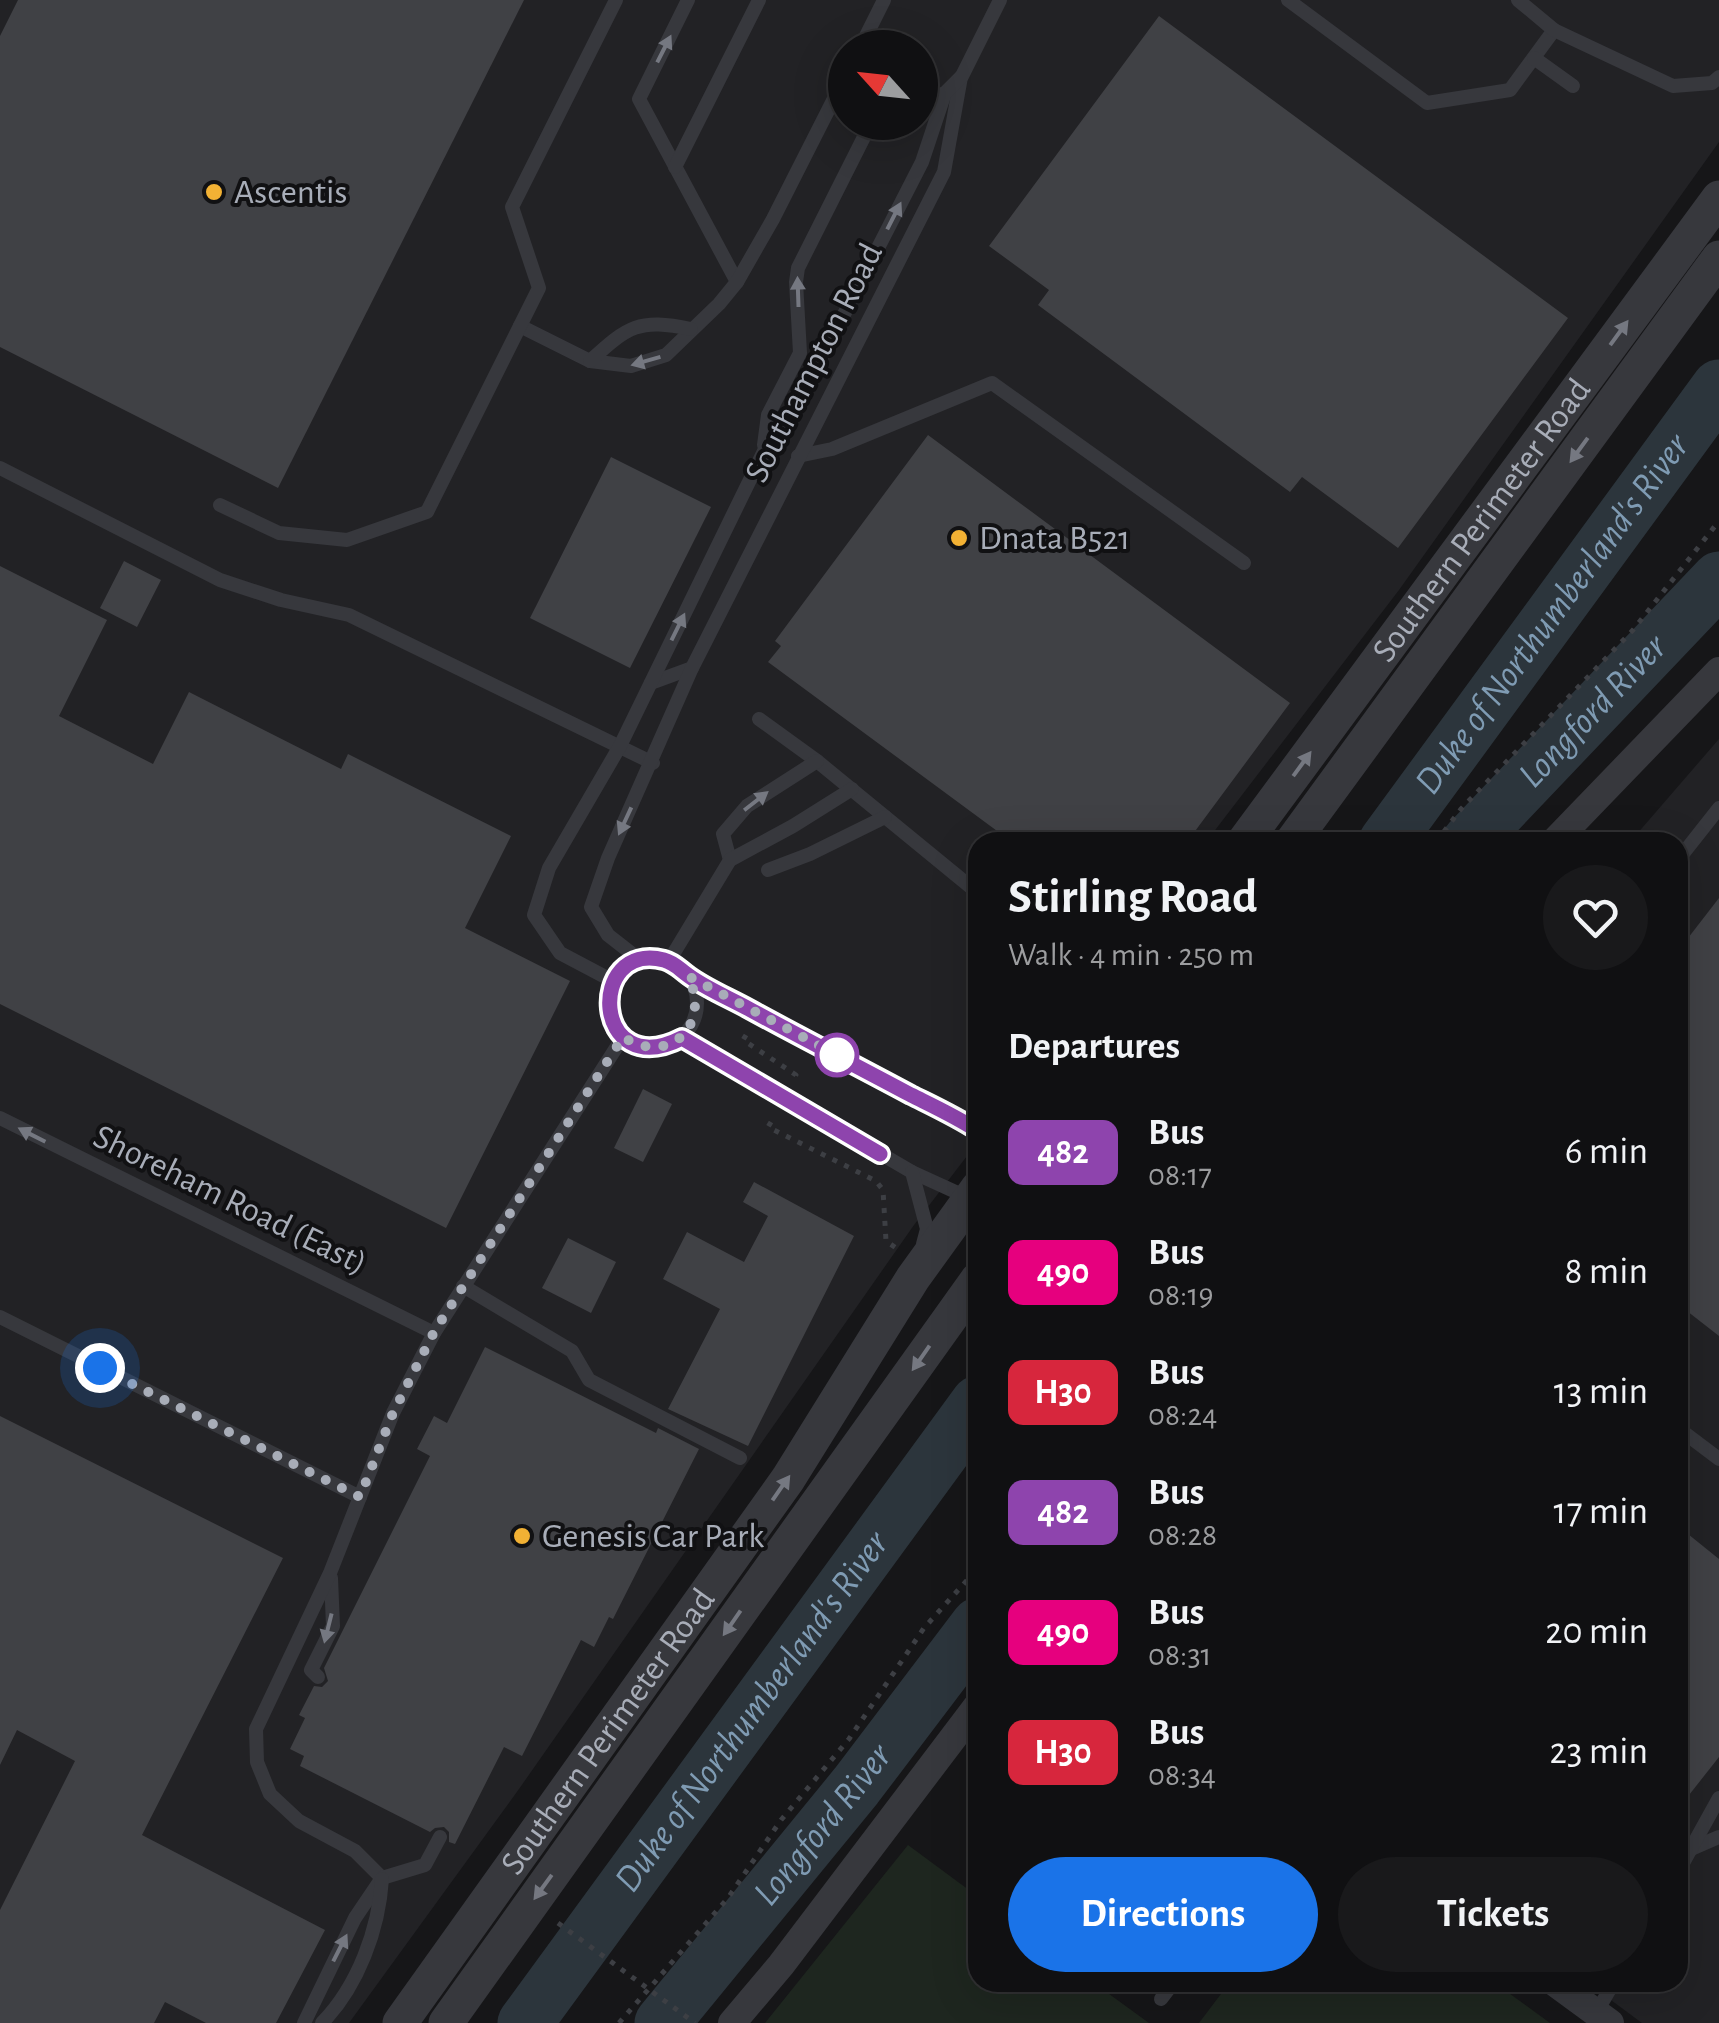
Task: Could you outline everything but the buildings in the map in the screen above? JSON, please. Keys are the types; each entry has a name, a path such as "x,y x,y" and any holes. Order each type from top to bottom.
{"street":[{"name":"Southern Perimeter Road","path":"1251,832 1719,198"},
{"name":"Southern Perimeter Road","path":"1299,832 1719,258"},
{"path":"1564,832 1719,671"},
{"name":"Southern Perimeter Road","path":"400,2023 788,1479 915,1270 968,1203"},
{"name":"Southern Perimeter Road","path":"446,2023 968,1293"},
{"path":"732,2023 968,1719"},
{"path":"1568,1992 1603,2018"}],"lane":[{"path":"220,505 279,534 348,540 426,512 539,288 512,207 616,0"},
{"path":"688,0 639,98 736,282"},
{"path":"675,167 760,0"},
{"path":"869,30 884,0"},
{"path":"938,96 962,76 1000,0"},
{"path":"1288,0 1427,103 1510,90 1554,30"},
{"path":"1518,0 1554,30 1673,86 1712,84 1719,77"},
{"path":"1534,58 1573,86"},
{"name":"Southampton Road","path":"640,960 608,935 591,907 608,858 692,668 944,172 962,76"},
{"name":"Southampton Road","path":"613,982 560,953 534,915 550,868 620,746 764,451 816,371 922,162 945,94"},
{"path":"520,326 590,361 631,366 666,356 712,312 736,282 828,111"},
{"name":"Southampton Road","path":"764,451 768,415 800,352 798,268 862,140"},
{"path":"590,361 621,332 656,322 691,329"},
{"path":"798,456 832,448 992,383 1244,563"},
{"path":"0,468 220,580 281,600 349,615 653,762"},
{"path":"651,683 692,668"},
{"path":"758,719 817,761 968,885"},
{"path":"730,860 723,834 735,820 748,806 817,761"},
{"path":"669,961 730,860 852,789"},
{"path":"1688,847 1719,808"},
{"path":"768,870 885,817"},
{"path":"688,976 696,991 697,1012 682,1038 650,1048 634,1044 613,1025 608,996 626,966 654,958 669,961 688,976 968,1125"},
{"path":"322,2023 334,2010 380,1916 382,1878 354,1850 299,1821 280,1806 262,1779 256,1729 330,1573 393,1413 434,1332 623,1037"},
{"path":"682,1038 912,1172 968,1192"},
{"name":"Shoreham Road (East)","path":"0,1118 434,1332"},
{"path":"912,1172 928,1228 915,1270"},
{"path":"464,1286 572,1351 588,1380 740,1458"},
{"path":"0,1317 360,1497"},
{"path":"1688,1436 1719,1460"},
{"path":"318,1678 311,1670 333,1626 330,1573"},
{"path":"1688,1854 1719,1798"},
{"path":"1690,1850 1719,1836"},
{"path":"304,2023 355,1918 382,1878 425,1865 440,1837"},
{"path":"1161,1998 1166,1992"},
{"path":"1603,2018 1611,1992"}],"path":[{"path":"1444,832 1461,809 1633,630 1719,522"},
{"path":"746,1035 744,1040 796,1075 792,1083"},
{"path":"772,1122 768,1127 876,1181 883,1190 886,1242 915,1270"},
{"path":"619,2023 728,1898 781,1820 849,1739 924,1628 968,1579"},
{"path":"558,1924 695,2023"}],"shaded area":[{"path":"0,0 1719,0 1719,142 1399,590 1214,832 968,832 968,1155 914,1225 519,1789 349,2023 0,2023"},
{"path":"1719,739 1719,2023 1642,2023 1600,1992 1688,1992 1688,832 1639,832"},
{"path":"908,1845 968,1889 968,1992 1106,1992 1149,2023 765,2023"},
{"path":"1222,1992 1507,1992 1550,2023 1199,2023"}],"waterway":[{"name":"Duke of Northumberland's River","path":"1393,832 1719,387"},
{"name":"Longford River","path":"1479,832 1719,579"},
{"name":"Duke of Northumberland's River","path":"525,2023 968,1417"},
{"name":"Longford River","path":"662,2023 856,1786 968,1638"}],"bus line":[{"name":"482","path":"880,1154 682,1038 650,1048 623,1037 608,1011 613,982 626,966 640,960 669,961 688,976 968,1125"}],"place":[{"name":"Ascentis","path":"214,192"},
{"name":"Dnata B521","path":"959,538"},
{"name":"Genesis Car Park","path":"522,1536"}],"route":[{"path":"100,1368 360,1497 393,1413 434,1332 623,1037 650,1048 682,1038 690,1028 697,1012 696,991 688,976 837,1055"}]}
